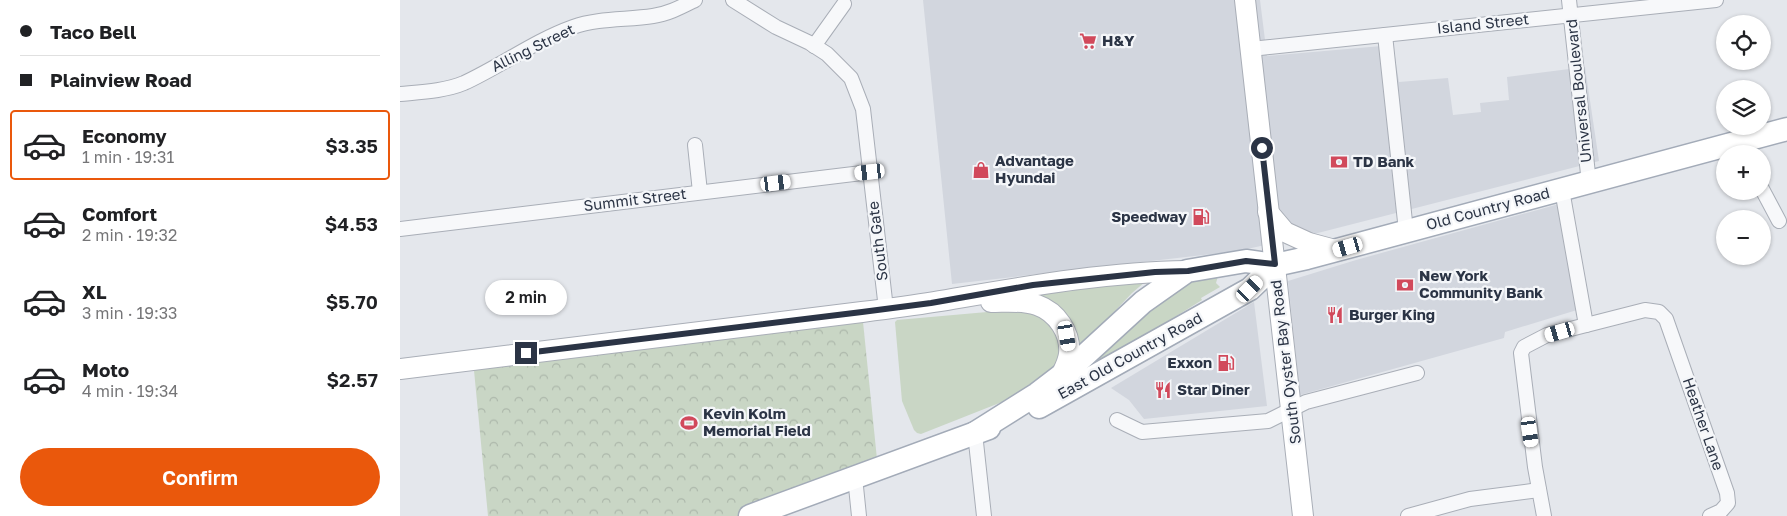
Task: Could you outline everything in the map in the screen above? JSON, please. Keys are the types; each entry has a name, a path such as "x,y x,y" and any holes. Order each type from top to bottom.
{"main road":[{"name":"South Oyster Bay Road","path":"1245,0 1303,516"},
{"name":"Old Country Road","path":"1753,145 1787,129"},
{"name":"Old Country Road","path":"1188,271 1246,261 1275,264 1335,250 1589,182 1716,154"},
{"path":"1268,212 1286,232 1309,243 1335,250"},
{"name":"East Old Country Road","path":"750,516 1033,411 1250,289 1275,264"},
{"path":"400,369 886,309 1033,285 1155,272 1188,271"},
{"name":"East Old Country Road","path":"975,433 1037,394 1061,376 1143,302 1188,271"},
{"path":"931,303 1014,302 1032,304 1047,310 1059,321 1067,336 1069,355 1061,376"}],"street":[{"name":"Alling Street","path":"400,94 431,91 463,84 536,43 574,26 673,12 695,0"},
{"name":"South Gate","path":"733,0 776,28 827,54 851,78 863,109 886,309"},
{"name":"Universal Boulevard","path":"1569,0 1589,182"},
{"name":"Island Street","path":"1251,49 1716,0"},
{"path":"814,46 844,4"},
{"path":"1385,35 1406,231"},
{"path":"695,144 700,192"},
{"name":"Summit Street","path":"400,229 870,172"},
{"path":"1562,190 1586,324"},
{"path":"1768,200 1778,221"},
{"name":"Heather Lane","path":"1539,490 1521,364 1521,353 1524,347 1547,336 1586,324 1652,310 1660,312 1666,319 1726,493 1728,503 1721,511 1710,516"},
{"path":"1117,420 1142,432 1268,421 1306,402 1417,373"},
{"path":"975,433 984,516"},
{"path":"855,477 859,516"},
{"path":"1408,516 1470,499 1539,490 1544,516"}],"shaded area":[{"path":"923,0 1260,0 1267,56 1393,45 1399,82 1448,78 1453,115 1481,112 1480,103 1509,100 1507,77 1585,67 1599,161 1310,235 1238,251 952,284"},
{"path":"1559,204 1577,310 1505,332 1504,338 1300,395 1288,281 1356,260"},
{"path":"1254,302 1267,406 1144,419 1129,400 1111,388"}],"green space":[{"path":"1153,275 1132,293 1077,351 1023,295"},
{"path":"1218,276 1216,283 1220,287 1201,298 1202,300 1074,380 1135,313 1195,278"},
{"path":"1032,308 1055,326 1061,358 1052,372 1007,400 921,434 917,433 902,401 895,322 897,320"},
{"path":"862,312 878,469 750,516 488,516 473,360"}],"place":[{"name":"H&Y","path":"1088,41"},
{"name":"TD Bank","path":"1339,162"},
{"name":"Advantage Hyundai","path":"981,170"},
{"name":"Speedway","path":"1201,217"},
{"name":"New York Community Bank","path":"1405,285"},
{"name":"Burger King","path":"1335,315"},
{"name":"Exxon","path":"1226,363"},
{"name":"Star Diner","path":"1163,390"},
{"name":"Kevin Kolm Memorial Field","path":"689,423"}],"route":[{"path":"526,353 931,303 1033,285 1155,272 1188,271 1246,261 1275,264 1262,148"}]}
